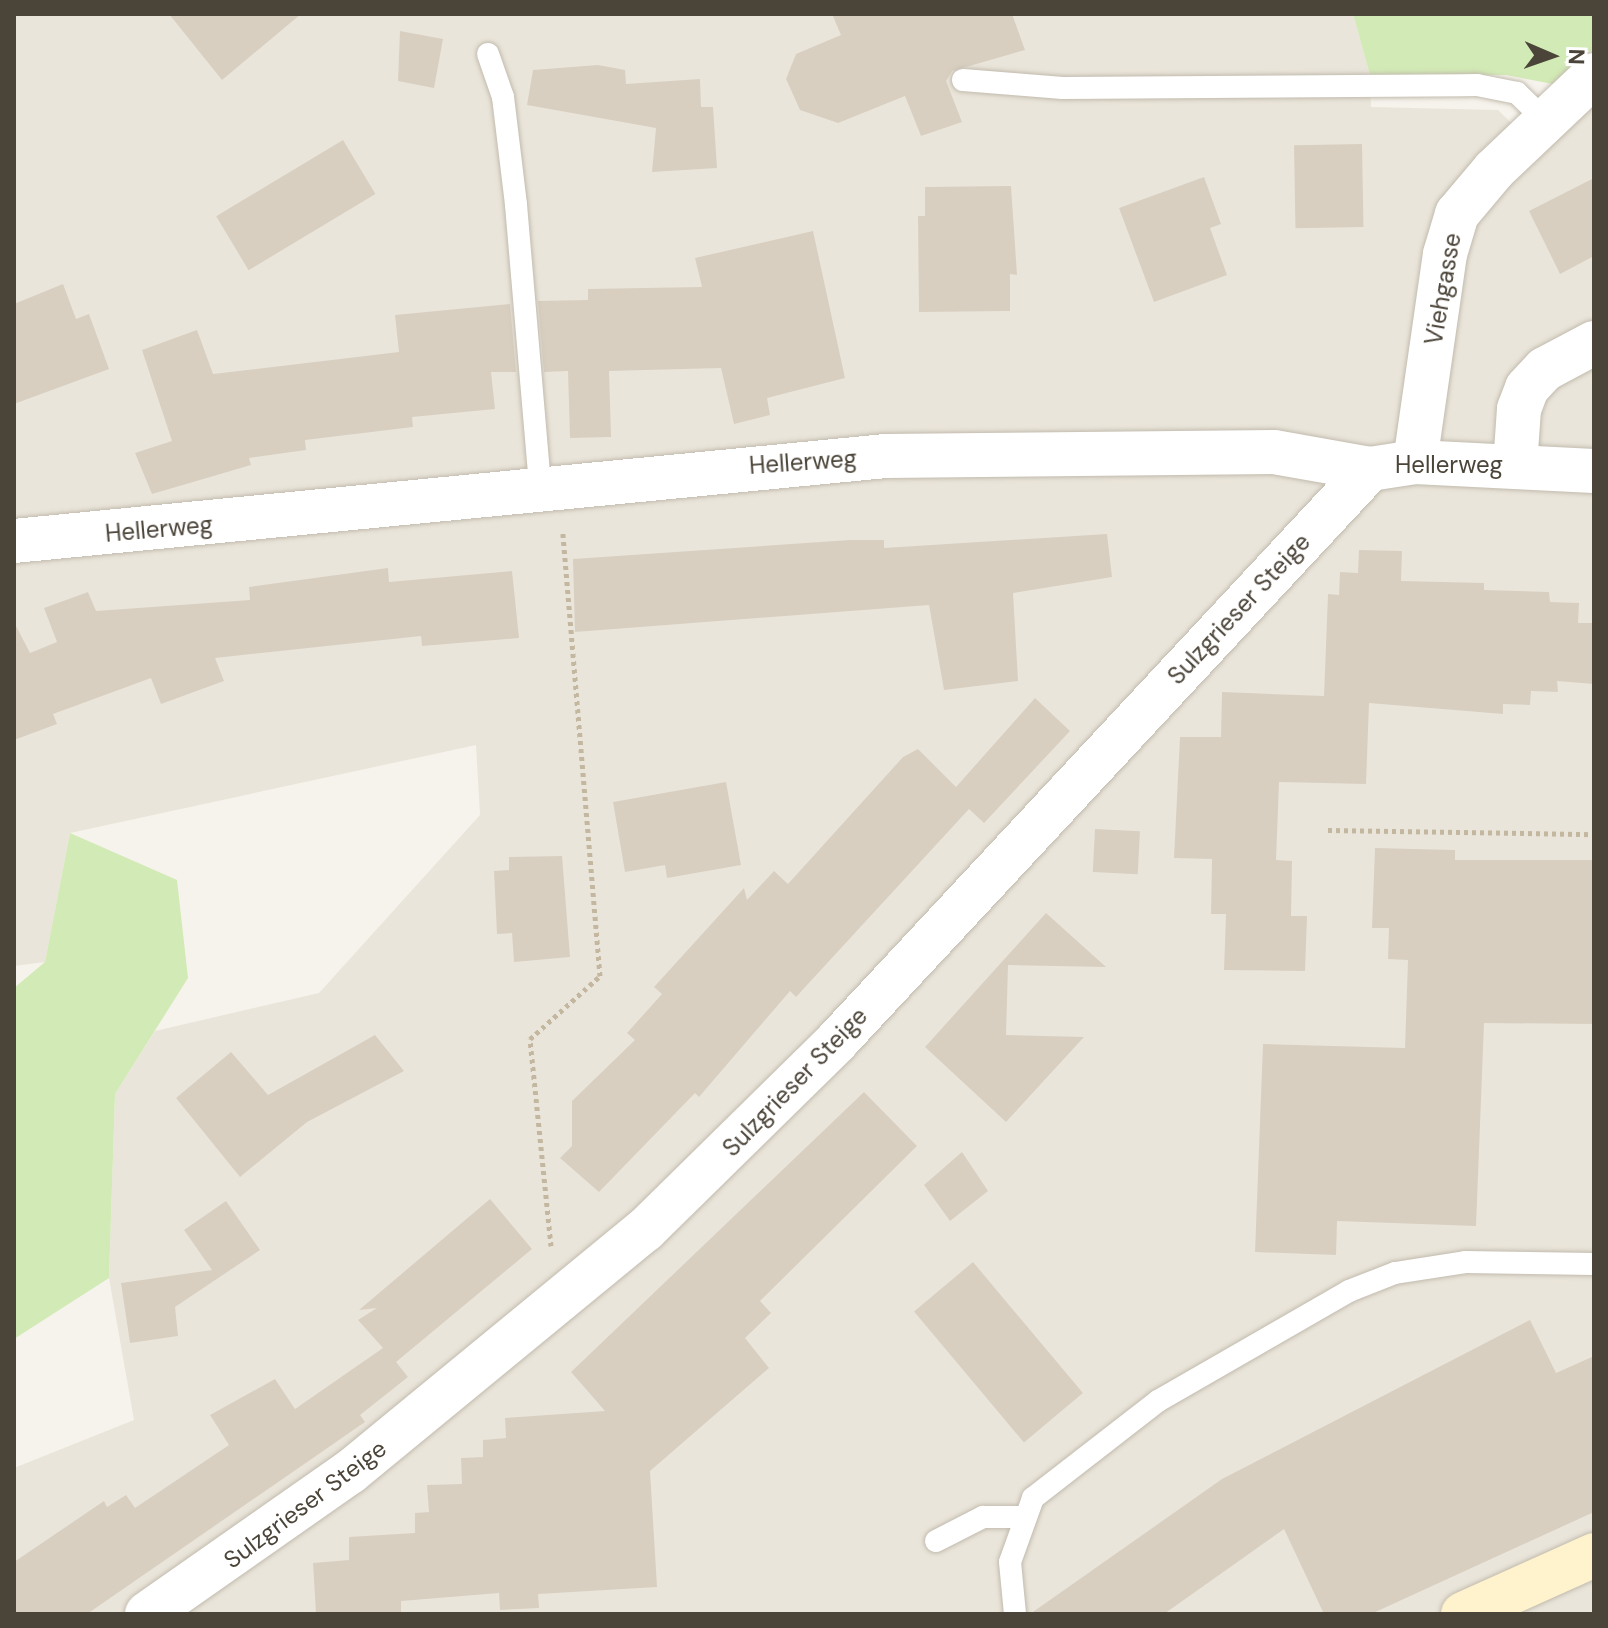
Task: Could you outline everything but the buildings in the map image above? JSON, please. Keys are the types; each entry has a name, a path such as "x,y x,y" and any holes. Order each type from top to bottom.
{"main road":[{"path":"1463,1614 1594,1555"}],"street":[{"name":"Viehgasse","path":"1415,462 1450,230 1483,181 1594,75"},
{"path":"1515,466 1519,409 1527,388 1545,369 1594,343"},
{"name":"Hellerweg","path":"14,541 800,461 1070,452 1306,454 1370,469 1415,462 1594,471"},
{"name":"Sulzgrieser Steige","path":"147,1614 350,1472 558,1307 794,1086 1370,469"}],"lane":[{"path":"488,54 503,97 550,486"},
{"path":"963,80 1074,88 1477,85 1517,93 1545,120"},
{"path":"1015,1614 1010,1562 1022,1517 1048,1483 1137,1416 1349,1291 1442,1264 1594,1264"},
{"path":"936,1541 983,1517 1022,1517"}],"path":[{"path":"550,486 600,976 530,1039 558,1307"},
{"path":"1328,830 1594,834"}],"shaded area":[{"path":"14,14 1353,14 1370,75 1371,107 1498,110 1541,152 1594,101 1594,1614 14,1614 14,1468 134,1420 109,1278 115,1094 155,1031 319,993 480,815 476,745 70,833 45,962 14,966"}],"green space":[{"path":"1353,14 1594,14 1594,48 1553,84 1506,75 1370,75"},
{"path":"70,833 177,880 188,978 115,1094 109,1278 14,1339 14,988 45,962"}]}
